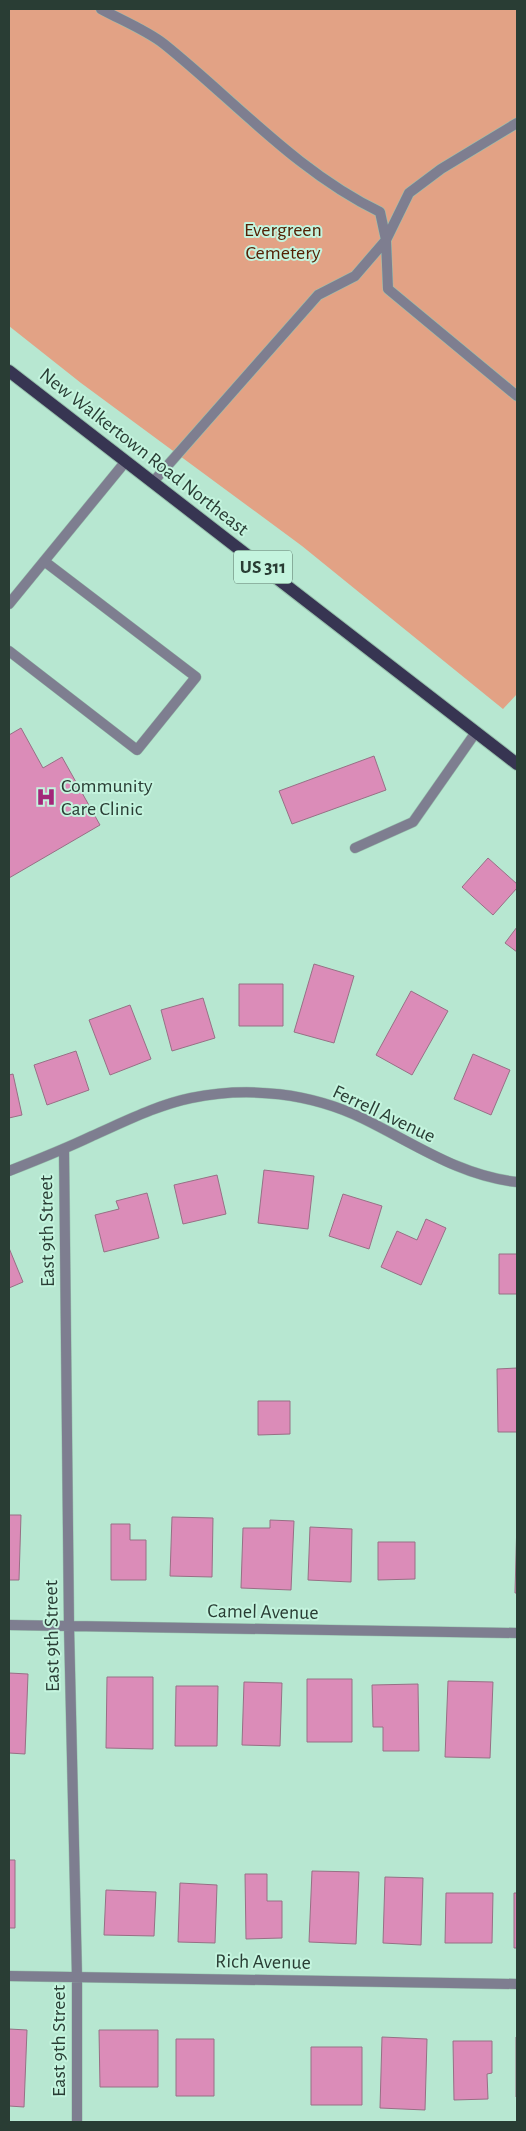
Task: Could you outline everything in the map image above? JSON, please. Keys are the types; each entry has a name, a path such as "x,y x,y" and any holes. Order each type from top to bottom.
{"main road":[{"name":"New Walkertown Road Northeast","path":"9,371 517,764"}],"street":[{"path":"101,9 162,43 256,126 350,198 380,212 386,240 388,289 517,396"},
{"path":"153,482 318,295 355,276 386,240 409,194 441,169 517,122"},
{"path":"9,604 126,461"},
{"path":"9,651 137,750 196,678 44,561"},
{"path":"355,848 413,822 476,732"},
{"name":"Ferrell Avenue","path":"9,1171 64,1149 138,1115 190,1098 231,1092 272,1093 320,1103 363,1119 448,1164 500,1180 517,1182"},
{"name":"East 9th Street","path":"64,1149 77,2122"},
{"name":"Camel Avenue","path":"9,1625 517,1633"},
{"name":"Rich Avenue","path":"9,1976 517,1984"}],"green space":[{"name":"Evergreen Cemetery","path":"9,9 517,9 517,694 503,709 302,546 81,383 9,326"}],"building":[{"name":"Community Care Clinic","path":"21,728 43,768 62,757 100,825 9,878 9,735"},
{"path":"374,756 386,790 292,824 279,791"},
{"path":"488,858 517,884 517,888 493,915 462,887"},
{"path":"517,927 517,952 505,943"},
{"path":"314,964 354,976 334,1043 294,1032"},
{"path":"239,984 283,984 283,1026 239,1026"},
{"path":"411,991 448,1011 412,1075 376,1055"},
{"path":"203,998 215,1038 172,1051 161,1010"},
{"path":"130,1005 151,1059 110,1075 89,1020"},
{"path":"76,1051 89,1090 47,1105 34,1065"},
{"path":"473,1054 510,1070 491,1115 454,1099"},
{"path":"13,1074 22,1115 9,1118 9,1075"},
{"path":"264,1170 314,1176 308,1229 258,1223"},
{"path":"217,1175 226,1214 183,1224 174,1185"},
{"path":"147,1193 159,1238 104,1252 95,1215 119,1209 116,1201"},
{"path":"343,1194 382,1206 369,1249 329,1236"},
{"path":"426,1219 446,1228 421,1285 381,1267 397,1231 417,1240"},
{"path":"9,1248 23,1282 9,1288"},
{"path":"499,1254 517,1254 517,1294 499,1294"},
{"path":"517,1368 517,1432 498,1432 497,1369"},
{"path":"258,1401 290,1401 290,1434 258,1435"},
{"path":"9,1515 21,1515 19,1580 9,1580"},
{"path":"172,1517 213,1518 212,1577 170,1576"},
{"path":"517,1519 517,1593 515,1593"},
{"path":"270,1520 294,1521 291,1590 241,1588 243,1528 270,1528"},
{"path":"111,1524 130,1524 130,1540 146,1540 146,1580 111,1580"},
{"path":"310,1527 352,1529 351,1582 308,1580"},
{"path":"378,1542 415,1542 415,1579 378,1580"},
{"path":"9,1673 28,1674 25,1754 9,1753"},
{"path":"107,1677 153,1677 153,1749 106,1748"},
{"path":"307,1679 352,1679 352,1742 307,1742"},
{"path":"448,1681 493,1682 490,1758 445,1757"},
{"path":"244,1682 282,1683 280,1746 242,1745"},
{"path":"418,1684 419,1751 383,1751 383,1727 373,1727 372,1685"},
{"path":"176,1686 218,1686 217,1746 175,1746"},
{"path":"9,1860 15,1860 15,1928 9,1928"},
{"path":"312,1871 359,1872 356,1944 309,1942"},
{"path":"245,1874 267,1874 267,1901 282,1901 282,1938 246,1939"},
{"path":"385,1877 423,1878 421,1945 383,1943"},
{"path":"180,1883 217,1885 215,1943 178,1942"},
{"path":"106,1890 156,1892 154,1936 104,1935"},
{"path":"446,1893 493,1893 492,1943 445,1943"},
{"path":"514,1893 517,1893 517,1948 514,1948"},
{"path":"9,2029 27,2030 24,2107 9,2106"},
{"path":"99,2030 158,2030 158,2087 100,2087"},
{"path":"382,2037 427,2039 425,2110 380,2108"},
{"path":"517,2037 517,2097 516,2097"},
{"path":"176,2039 214,2039 214,2096 176,2096"},
{"path":"453,2041 492,2041 492,2073 487,2074 488,2099 454,2100"},
{"path":"311,2047 362,2047 362,2105 311,2105"}],"place":[{"name":"Community Care Clinic","path":"46,797"}]}
